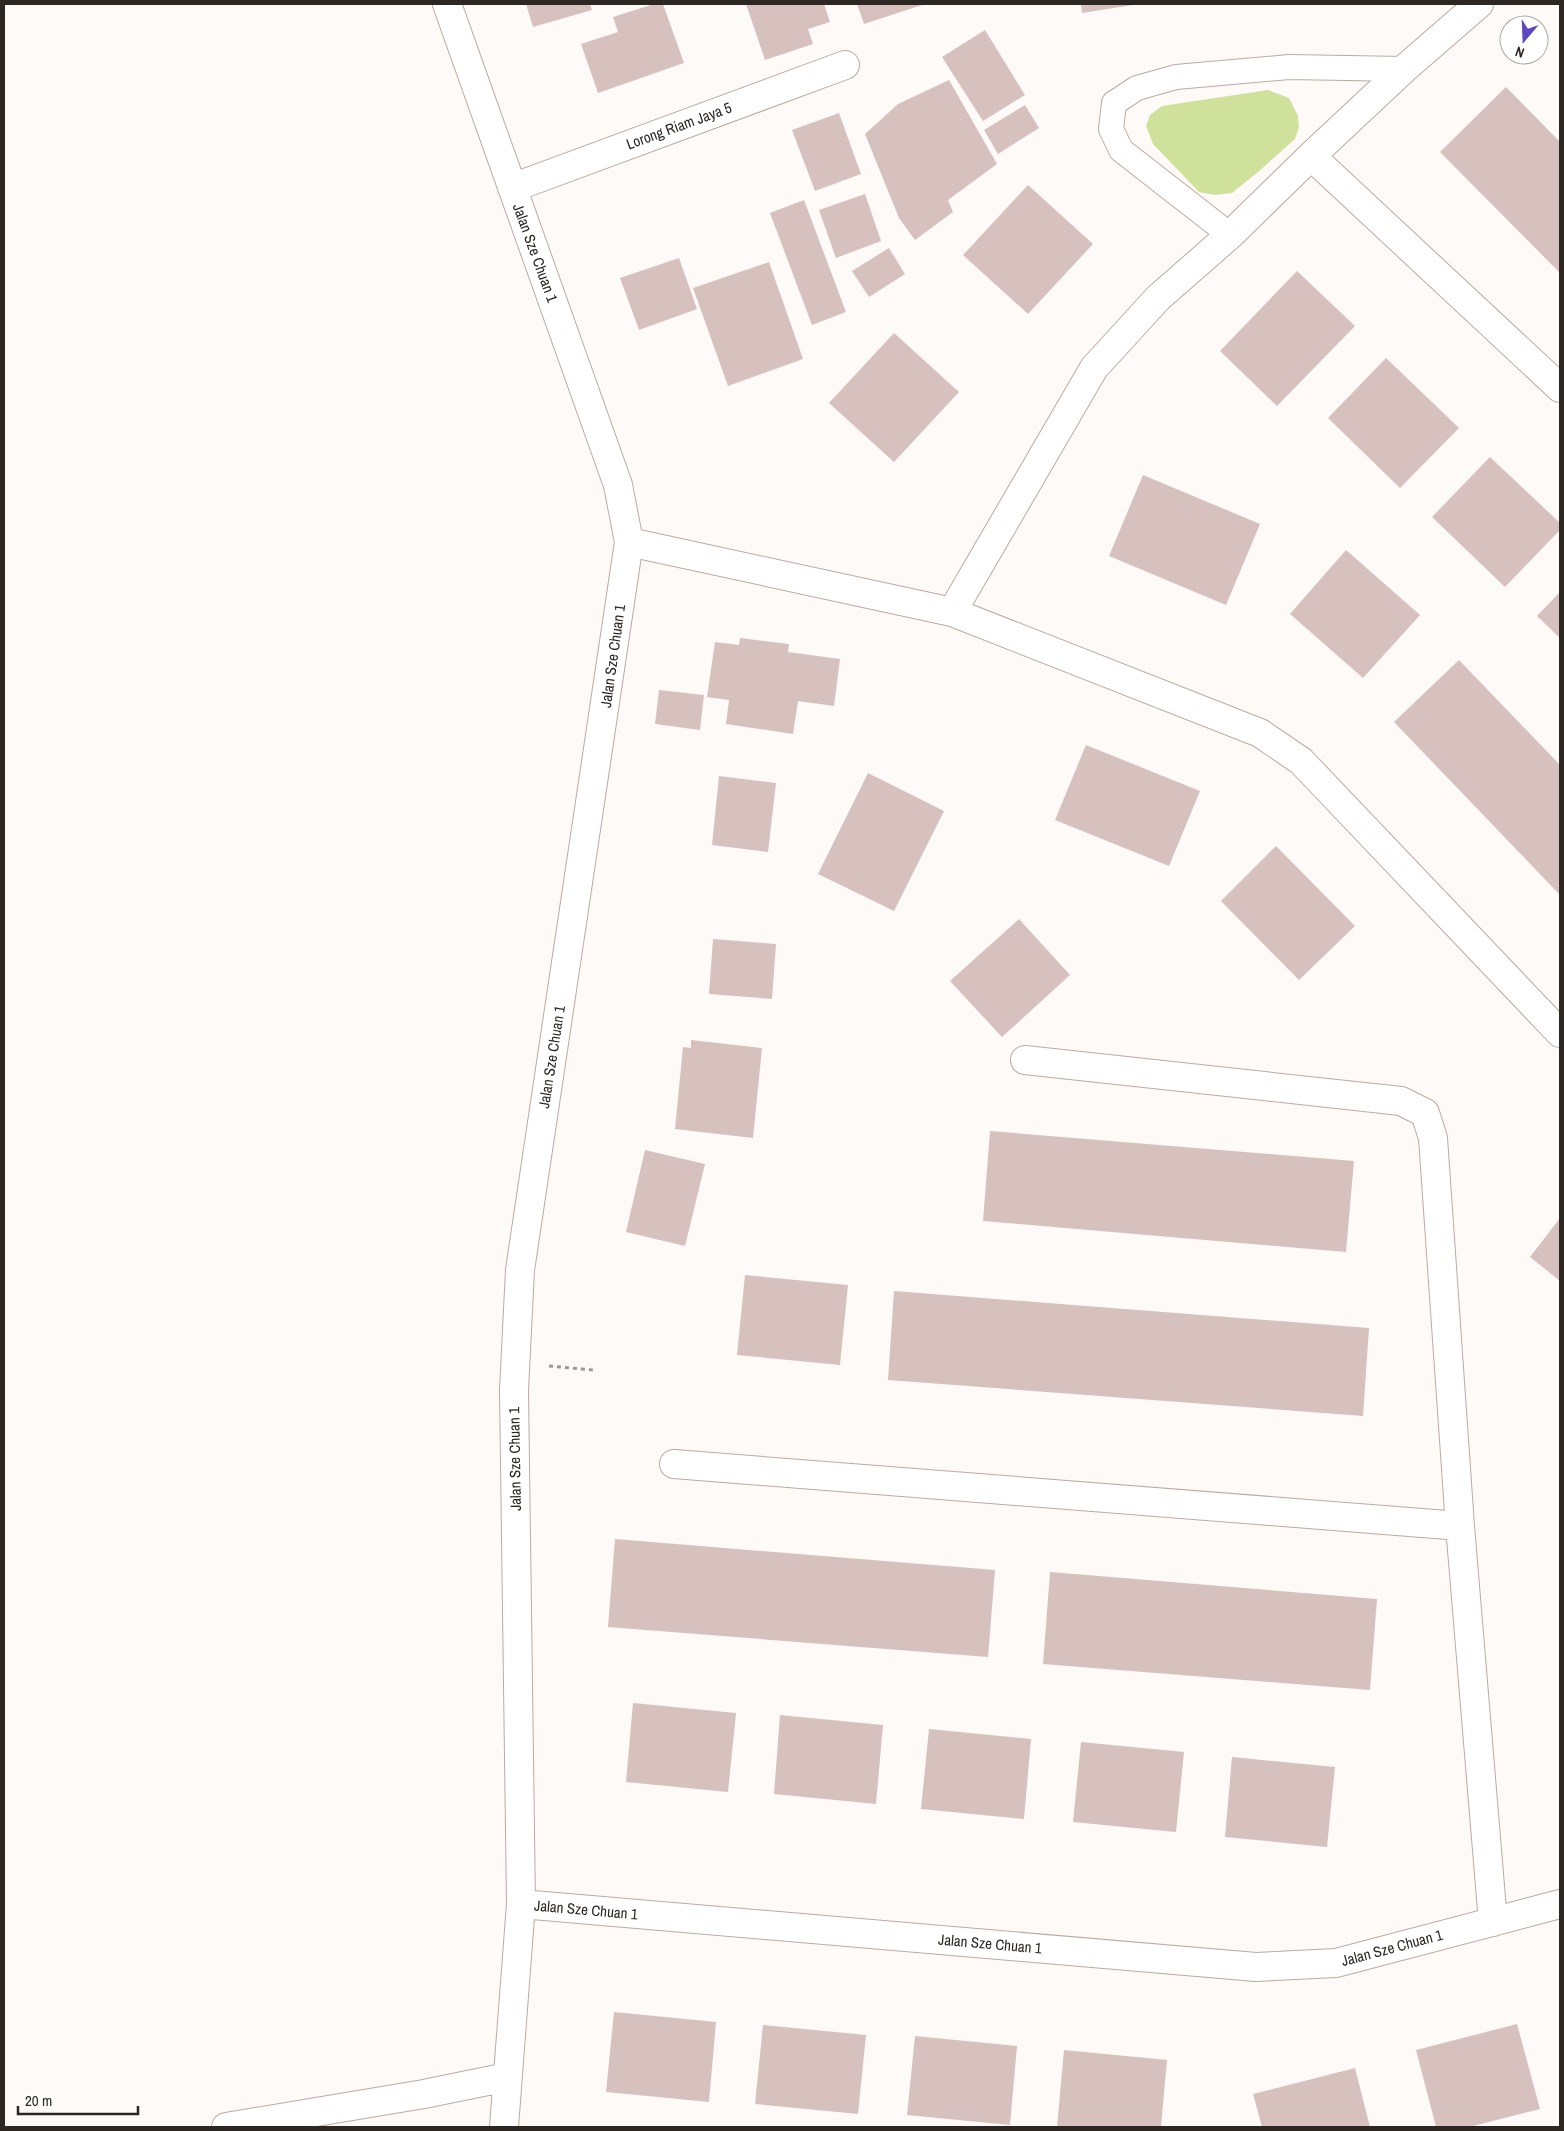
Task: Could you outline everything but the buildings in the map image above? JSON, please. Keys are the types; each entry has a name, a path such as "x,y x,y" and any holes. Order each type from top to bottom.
{"street":[{"name":"Jalan Sze Chuan 1","path":"446,4 618,485 629,542 520,1270 514,1390 521,1904 1256,1967 1336,1963 1492,1922 1558,1909"},
{"path":"952,612 1094,368 1158,298 1230,234 1404,69 1479,4"},
{"name":"Lorong Riam Jaya 5","path":"512,188 845,65"},
{"path":"1311,156 1560,388"},
{"path":"629,542 952,612 1260,734 1302,760 1560,1033"},
{"path":"1025,1060 1401,1101 1425,1113 1433,1138 1460,1526 1492,1922"},
{"path":"674,1464 1460,1526"},
{"path":"504,2127 521,1904"},
{"path":"226,2127 424,2094 507,2077"}],"lane":[{"path":"1230,234 1121,150 1111,130 1114,103 1137,88 1176,77 1289,67 1404,69"}],"path":[{"path":"516,1364 593,1370"}],"green space":[{"path":"1268,90 1289,98 1298,116 1299,127 1295,139 1232,193 1215,195 1199,192 1153,144 1146,126 1150,115 1162,106"}]}
